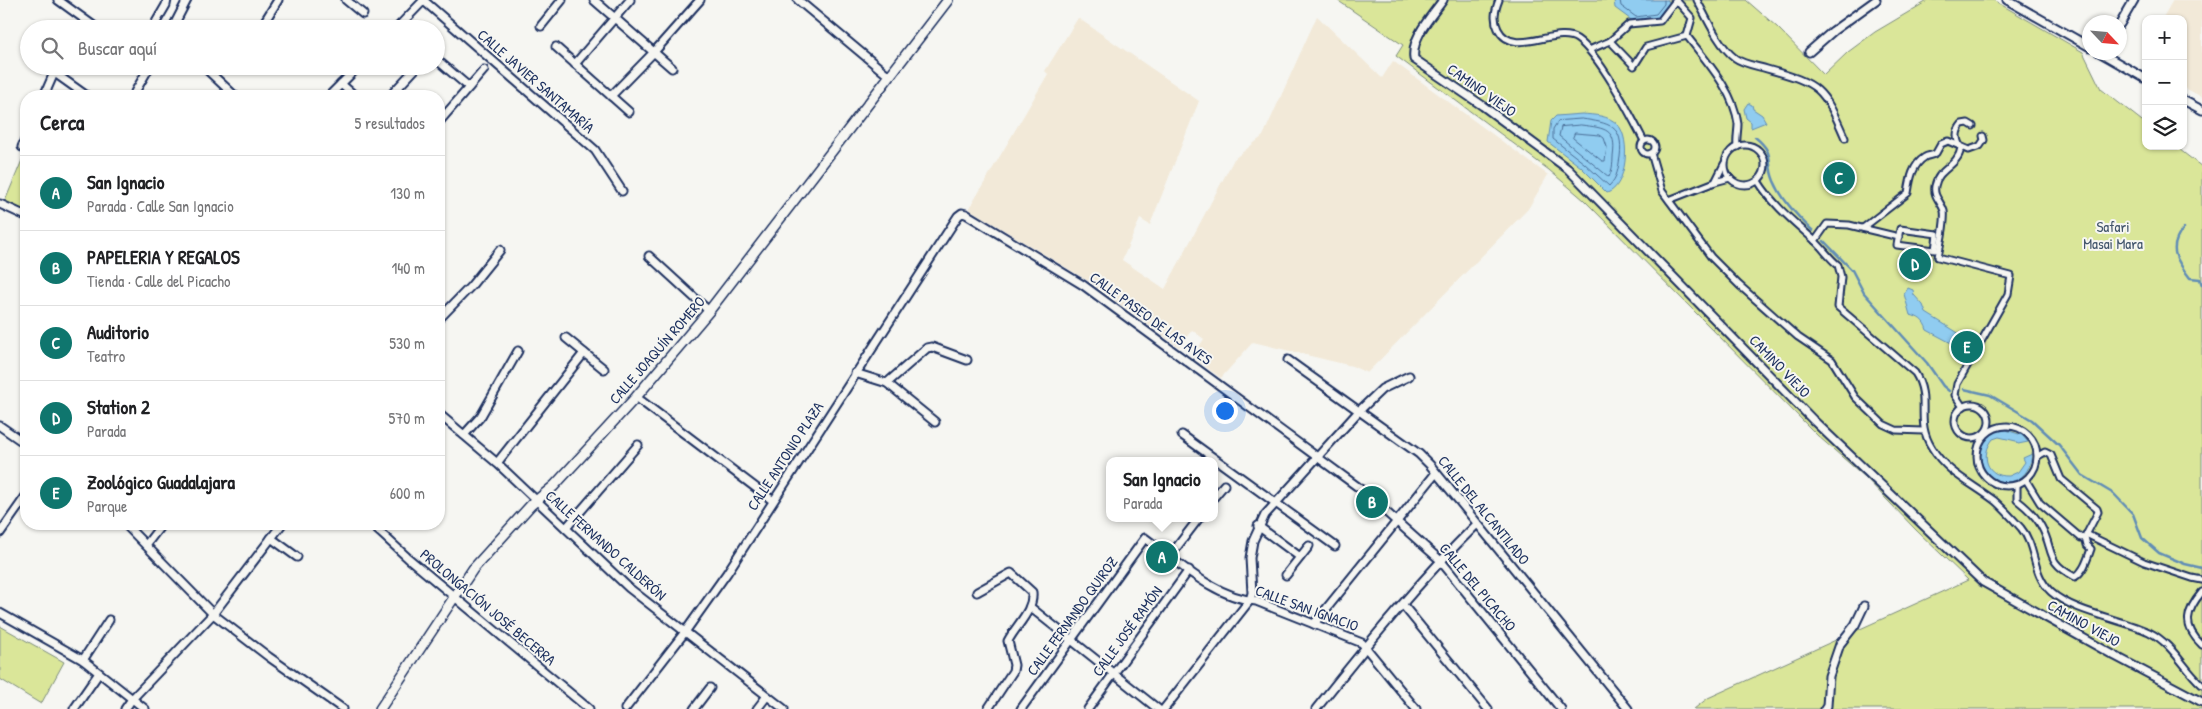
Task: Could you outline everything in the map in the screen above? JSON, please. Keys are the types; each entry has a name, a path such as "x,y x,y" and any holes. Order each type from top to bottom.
{"street":[{"path":"58,0 86,20"},
{"path":"159,20 166,5 166,0"},
{"path":"177,20 188,0"},
{"path":"266,20 278,0"},
{"path":"346,0 363,14"},
{"path":"404,20 423,0"},
{"name":"CALLE JAVIER SANTAMARÍA","path":"423,0 595,150 622,191"},
{"path":"541,26 562,0"},
{"path":"594,0 672,68"},
{"path":"575,64 630,0"},
{"path":"611,96 654,52 700,0"},
{"path":"798,0 889,76"},
{"name":"CALLE JOAQUÍN ROMERO","path":"380,709 473,569 536,500 554,486 636,396 709,311 948,0"},
{"name":"CAMINO VIEJO","path":"1443,0 1418,37 1413,49 1414,59 1483,106 1568,169 1813,420 1983,582 2202,702"},
{"path":"1499,0 1496,8 1495,22 1500,33 1512,41 1524,42 1559,36 1575,37 1589,50 1625,105 1644,141"},
{"path":"1589,50 1610,41 1629,24 1660,21 1676,0 1692,18 1687,36"},
{"path":"1697,0 1711,27 1735,58 1792,76 1818,89 1833,110 1845,138"},
{"path":"2007,0 2020,2 2082,42"},
{"path":"2125,15 2134,0"},
{"path":"1809,52 1872,1"},
{"path":"1610,41 1634,66 1646,47 1687,36"},
{"path":"1687,36 1724,83 1738,124 1737,147"},
{"path":"556,47 629,112"},
{"path":"2113,60 2142,77"},
{"path":"445,67 469,87"},
{"path":"445,115 484,70"},
{"path":"47,90 53,75"},
{"path":"57,75 78,90"},
{"path":"136,90 145,75"},
{"path":"213,75 229,90"},
{"path":"335,90 350,75"},
{"path":"396,90 410,75"},
{"path":"341,84 348,90"},
{"path":"2187,102 2202,110"},
{"path":"1964,407 1955,395 1957,384 2008,294 2012,276 1938,258 1938,242 1937,234 1900,229 1897,246 1935,250 1938,242 1944,213 1936,198 1935,184 1944,172 1958,160 1961,148 1957,141 1957,130 1962,124 1968,122 1973,126"},
{"path":"1863,228 1908,193 1912,172 1926,156 1936,153 1941,144 1948,141 1969,150 1980,146 1984,140 1983,136"},
{"path":"1651,153 1644,153 1641,149 1641,144 1644,141 1651,140 1654,143 1654,150 1651,153 1662,191 1711,257 1739,285 1798,337 1832,360 1856,397 1876,419 1896,430 1923,431"},
{"path":"1715,182 1726,161 1732,150 1737,147 1750,146 1761,152 1764,158 1765,170 1758,181 1746,186 1734,182 1730,178 1725,167 1726,161"},
{"path":"1669,200 1730,178"},
{"path":"1758,181 1788,220 1815,241 1831,260 1838,265 1841,277 1838,307 1915,373 1921,383 1923,393 1923,431 1932,448 1952,472 1995,501 2028,536 2034,564 2043,582 2051,592 2072,604 2149,632 2177,653 2202,685"},
{"path":"0,204 20,213"},
{"name":"CALLE ANTONIO PLAZA","path":"625,709 685,632 727,573 772,500 958,216 962,213"},
{"name":"CALLE PASEO DE LAS AVES","path":"962,213 1083,285 1317,456"},
{"path":"1815,241 1827,224 1863,228 1898,237"},
{"path":"445,313 471,286 500,250"},
{"path":"649,256 709,311"},
{"path":"566,338 604,369"},
{"path":"887,383 927,348 932,347 967,360"},
{"path":"464,435 481,416 518,351"},
{"path":"497,463 584,353"},
{"name":"CALLE DEL ALCANTILADO","path":"1288,360 1419,454 1628,709"},
{"path":"855,373 887,383 935,422"},
{"path":"1164,709 1250,600 1252,593 1250,558 1258,526 1274,503 1359,411 1382,389 1409,376"},
{"path":"636,396 772,500"},
{"path":"1964,407 1956,416 1959,431 1968,437 1974,438 1985,433 2004,426 2023,430 2034,443 2038,456 2034,470 2026,480 2017,484 1998,485 1988,479 1981,471 1978,450 1985,433 1988,427 1989,418 1983,408 1973,404 1964,407"},
{"name":"CALLE FERNANDO CALDERÓN","path":"445,419 497,463 629,588 784,709"},
{"path":"0,426 20,440"},
{"path":"1182,434 1213,457"},
{"path":"566,528 638,445"},
{"path":"2026,480 2040,503 2081,538 2085,535 2098,512 2097,508 2061,479 2052,455 2044,452 2038,456"},
{"name":"CALLE DEL PICACHO","path":"1317,456 1358,487 1440,560 1561,709"},
{"path":"1218,461 1335,546"},
{"path":"1314,624 1436,473"},
{"path":"1218,492 1224,484"},
{"path":"2017,484 2017,500 2026,507 2041,526 2053,560 2065,572 2075,577 2084,567 2091,550 2086,545 2085,535"},
{"path":"0,533 20,505"},
{"path":"1170,556 1196,522"},
{"path":"1316,709 1365,647 1440,560 1477,524"},
{"path":"1258,526 1300,557"},
{"path":"131,530 213,614 269,657 344,709"},
{"path":"146,545 157,530"},
{"path":"125,709 132,699 213,614 277,530"},
{"name":"PROLONGACIÓN JOSÉ BECERRA","path":"378,530 408,558 589,709"},
{"path":"2085,535 2144,562 2202,580"},
{"path":"271,538 297,556"},
{"name":"CALLE SAN IGNACIO","path":"1145,538 1220,592 1237,598 1256,601 1362,642 1416,709"},
{"name":"CALLE FERNANDO QUIROZ","path":"1021,709 1145,538"},
{"path":"1286,575 1309,546"},
{"name":"CALLE JOSÉ RAMÓN","path":"1088,709 1189,570"},
{"path":"977,592 1011,572 1032,592 1030,607 1008,640 1014,672 988,709"},
{"path":"2202,592 2191,605 2188,614 2190,630 2202,644"},
{"path":"1403,605 1488,709"},
{"path":"1825,709 1827,706 1829,676 1840,644 1855,625 1864,606"},
{"path":"1030,607 1158,709"},
{"path":"0,613 84,660 145,709"},
{"path":"84,660 109,620"},
{"path":"74,709 99,673"},
{"path":"694,709 710,688"},
{"path":"757,709 767,696"}],"shaded area":[{"path":"2173,0 2202,0 2202,97 2187,89 2187,15 2164,15"},
{"path":"1317,16 1382,78 1393,61 1548,175 1528,209 1367,373 1352,366 1253,342 1221,378 1192,357 1204,339 1192,330 1179,347 1085,279 969,209 1048,74 1045,71 1078,18 1199,101 1150,225 1140,219 1122,260 1165,289 1234,159 1263,136"}],"green space":[{"name":"Safari Masai Mara","path":"1337,0 1746,0 1777,27 1824,75 1848,52 1875,32 1929,0 1993,0 2082,51 2082,60 2087,60 2101,89 2142,121 2142,150 2180,150 2202,167 2202,709 1694,709 1708,698 1968,580 1865,477 1818,436 1584,200 1549,170 1396,56 1403,45"},
{"path":"20,165 20,208 5,201"},
{"path":"0,626 64,662 41,704 0,679"}],"water":[{"path":"1614,0 1667,0 1670,3 1659,18 1634,22 1615,8"},
{"path":"1748,103 1762,115 1766,122 1751,128 1751,122 1746,118 1744,109"},
{"path":"1582,114 1610,119 1618,125 1625,141 1626,151 1623,173 1614,189 1607,193 1581,167 1548,142 1551,121 1556,116"},
{"path":"1908,288 1913,290 1914,295 1923,305 1926,313 1960,334 1955,345 1927,330 1921,320 1910,315 1904,294"},
{"path":"2006,430 2022,435 2028,442 2018,444 2016,441 1999,437 1993,439 1989,445 1986,458 1990,469 1995,473 2009,476 2018,472 2025,462 2023,458 2032,454 2030,464 2025,473 2020,478 2007,482 1996,480 1988,474 1982,464 1981,453 1983,443 1992,435"}],"waterway":[{"path":"1755,137 1762,143 1768,153 1774,181 1786,202 1813,231"},
{"path":"2184,228 2176,242 2175,254 2190,278 2200,279 2202,285"},
{"path":"1824,241 1852,270 1864,293 1927,363 1943,386 1949,391"},
{"path":"1964,389 1990,395 2032,420 2059,445 2082,475 2114,494 2133,514 2142,538 2159,553 2185,564 2202,568"}],"place":[{"name":"Auditorio","path":"1839,178"},
{"name":"Station 2","path":"1915,264"},
{"name":"Zoológico Guadalajara","path":"1967,347"},
{"name":"PAPELERIA Y REGALOS","path":"1372,502"},
{"name":"San Ignacio","path":"1162,557"}]}
